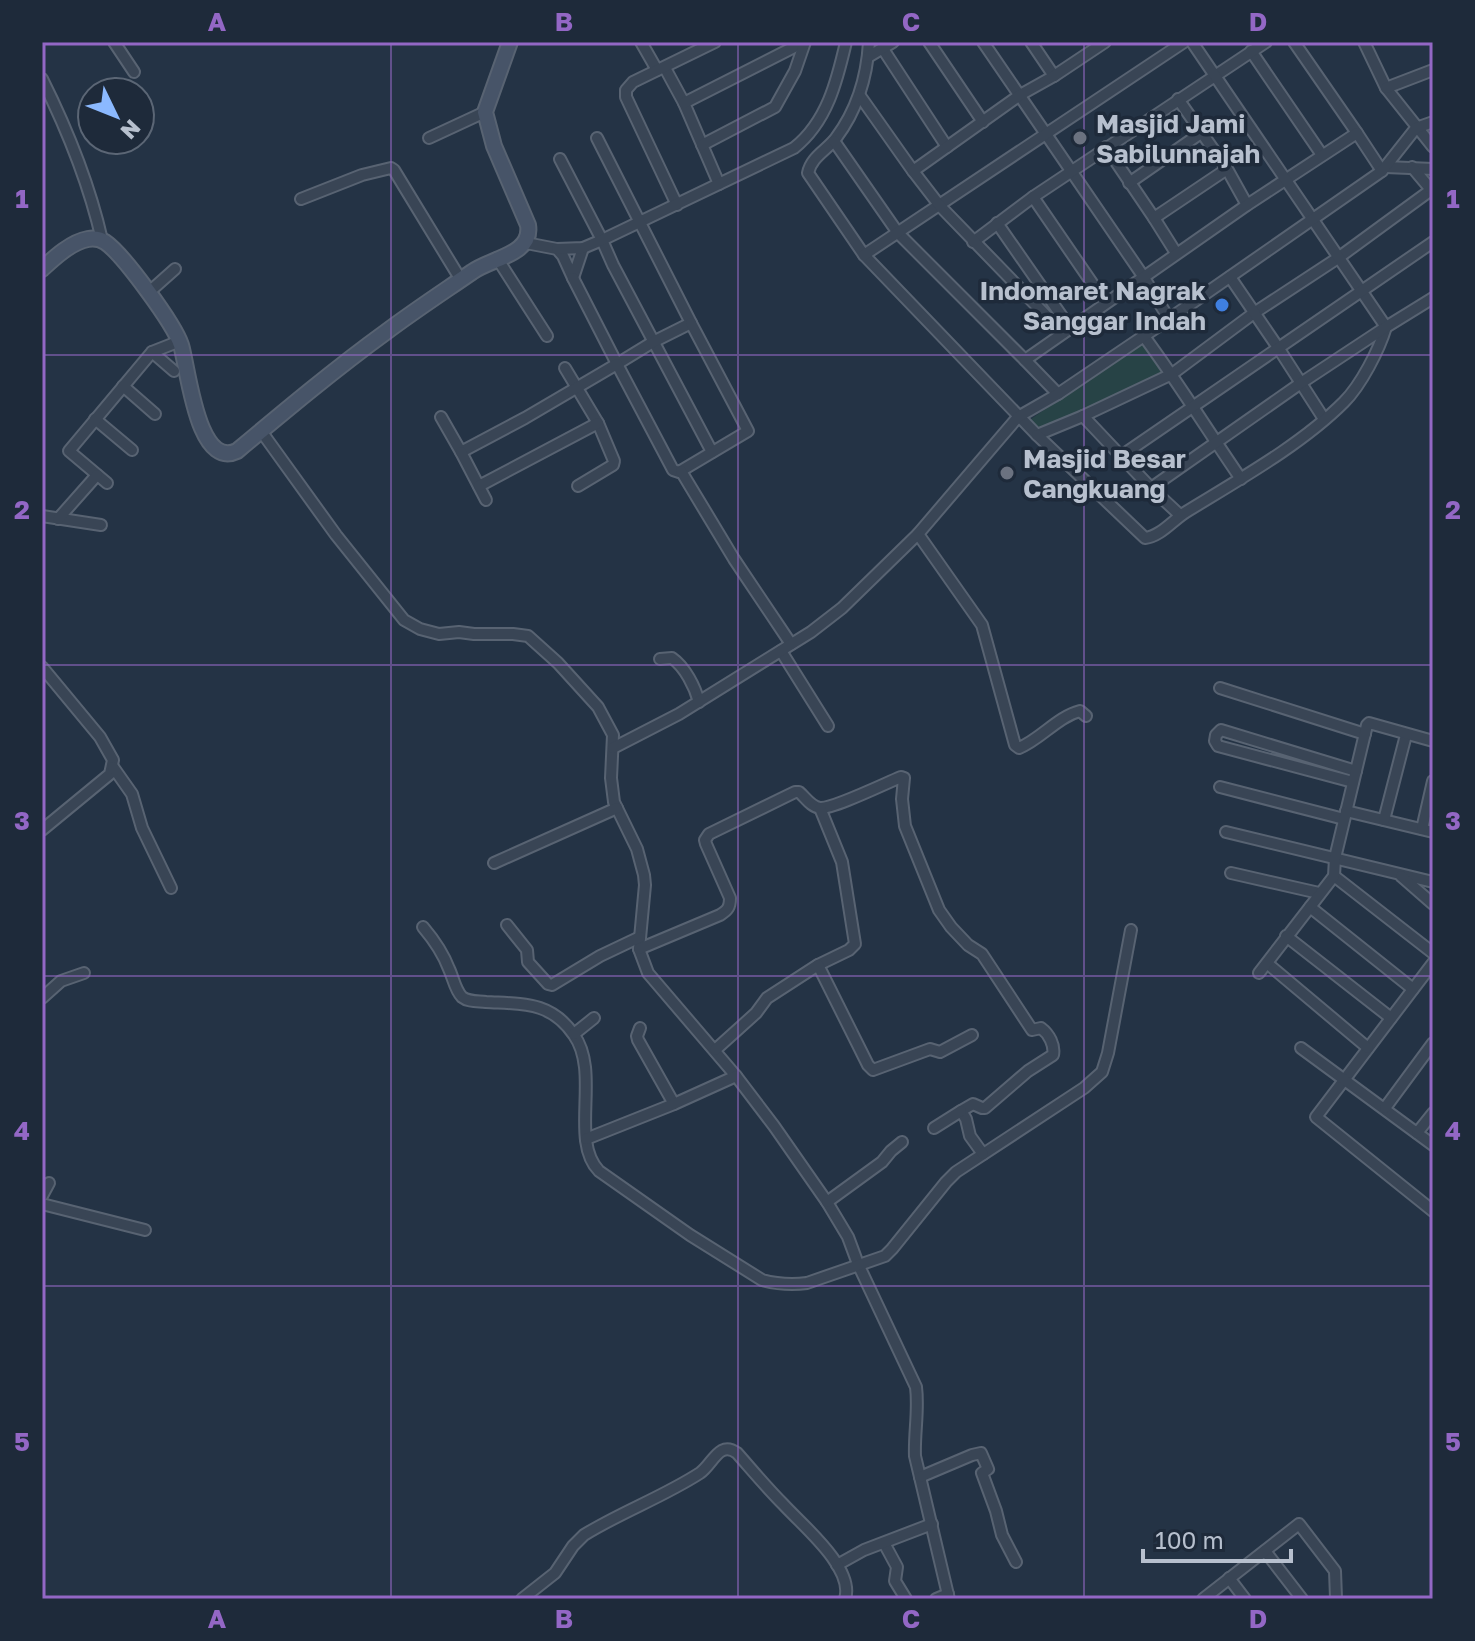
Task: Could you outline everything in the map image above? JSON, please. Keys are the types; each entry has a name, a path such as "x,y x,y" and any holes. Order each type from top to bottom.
{"street":[{"path":"115,42 134,72"},
{"path":"641,42 684,103 719,184"},
{"path":"677,205 626,97 626,90 633,82 661,69 692,47 715,42"},
{"path":"684,103 804,42"},
{"path":"702,145 775,107 795,71 804,42"},
{"path":"526,243 557,249 583,248 786,154 814,130 837,81 846,42"},
{"path":"869,42 860,96 847,122 834,141 811,164 808,173 864,255 1018,417 1145,538 1153,537 1180,515 1241,479 1345,401 1357,385 1386,327"},
{"path":"868,57 893,42"},
{"path":"929,42 983,122"},
{"path":"983,42 1169,319"},
{"path":"1031,42 1054,76"},
{"path":"913,171 1020,95 1054,76 1086,47 1105,42"},
{"path":"864,255 1184,42"},
{"path":"1192,42 1386,327"},
{"path":"973,242 1070,171 1266,42"},
{"path":"1294,42 1384,169"},
{"path":"1364,42 1386,88 1433,147"},
{"path":"42,269 79,242 102,240 112,248 148,293 180,341 196,414 213,445 231,454 387,331 477,269 526,243 528,225 494,146 485,112 509,43"},
{"path":"883,49 947,147"},
{"path":"1251,51 1322,155"},
{"path":"1386,88 1433,70"},
{"path":"42,79 75,150 93,200 102,240"},
{"path":"860,96 940,206 1066,331"},
{"path":"1178,99 1227,169 1247,205"},
{"path":"429,138 485,112"},
{"path":"613,748 679,714 811,632 842,608 918,534 1018,417 1058,394 1313,220 1384,169 1416,128 1433,122"},
{"path":"1129,183 1201,133"},
{"path":"1025,360 1176,253 1357,133"},
{"path":"557,249 673,470 681,471 746,434 748,428 638,222 597,138"},
{"path":"834,141 898,233 1058,394"},
{"path":"1106,147 1176,253"},
{"path":"560,159 712,452"},
{"path":"1037,435 1172,374 1254,313 1432,191 1412,167"},
{"path":"301,199 362,175 391,168 461,280"},
{"path":"1154,218 1227,169"},
{"path":"1384,169 1433,169"},
{"path":"1033,197 1105,302"},
{"path":"997,223 1066,331"},
{"path":"1121,456 1433,242"},
{"path":"573,278 583,248"},
{"path":"497,258 547,336"},
{"path":"148,293 175,269"},
{"path":"1230,277 1324,419"},
{"path":"1151,488 1301,383 1432,299"},
{"path":"461,452 691,323"},
{"path":"1143,335 1241,479"},
{"path":"107,483 69,451 152,352 180,341"},
{"path":"152,352 174,371"},
{"path":"565,368 598,423 614,463 578,486"},
{"path":"123,386 155,414"},
{"path":"1083,416 1180,515"},
{"path":"441,417 486,500"},
{"path":"95,419 132,450"},
{"path":"479,486 598,423"},
{"path":"261,431 336,535 404,620 420,629 439,634 459,632 528,636 558,663 598,707 613,735 611,778 617,808 637,849 644,875 639,949 648,973 736,1076 827,1202 848,1237 916,1387 915,1456 949,1596 936,1599"},
{"path":"681,471 734,559 791,644"},
{"path":"58,519 97,475"},
{"path":"42,516 101,525"},
{"path":"918,534 982,625 1015,745 1019,748 1028,744 1072,714 1080,711 1086,716"},
{"path":"781,651 828,726"},
{"path":"660,659 672,658 678,662 699,702"},
{"path":"42,667 100,737 113,760 110,774 104,780 42,830"},
{"path":"1220,688 1365,734"},
{"path":"1259,973 1334,876 1335,858 1369,723 1433,741"},
{"path":"1221,730 1355,776 1218,746 1216,735 1221,730"},
{"path":"1384,820 1406,735"},
{"path":"113,767 132,794 142,828 171,888"},
{"path":"639,949 727,910 730,898 706,844 709,834 795,792 820,808 904,778 902,799 905,826 939,910 968,945 982,954 1032,1030 1041,1028 1053,1045 1053,1055 1028,1071 985,1108 970,1105 934,1128"},
{"path":"1220,787 1427,830 1433,781"},
{"path":"494,863 617,808"},
{"path":"715,1050 756,1013 767,998 855,944 842,862 820,808"},
{"path":"1226,832 1433,882"},
{"path":"1231,873 1319,893"},
{"path":"1398,873 1433,904"},
{"path":"1334,876 1433,953"},
{"path":"1310,907 1413,989"},
{"path":"507,925 527,950 531,967 552,985 600,956 640,937"},
{"path":"423,927 434,939 456,988 465,999 546,1009 574,1034 586,1066 586,1139 593,1165 599,1171 690,1235 762,1280 795,1284 807,1283 885,1256 956,1172 1084,1088 1102,1072 1131,930"},
{"path":"1286,936 1391,1018"},
{"path":"1433,963 1316,1117 1433,1211"},
{"path":"1268,964 1368,1048"},
{"path":"818,965 873,1070 930,1049 940,1052 972,1035"},
{"path":"42,998 61,981 84,973"},
{"path":"574,1034 594,1018"},
{"path":"640,1028 638,1040 674,1104"},
{"path":"1385,1108 1433,1043"},
{"path":"1301,1048 1433,1145"},
{"path":"586,1139 736,1076"},
{"path":"961,1111 970,1136 983,1154"},
{"path":"1417,1133 1433,1113"},
{"path":"827,1202 882,1162 902,1142"},
{"path":"42,1196 49,1183"},
{"path":"42,1204 145,1230"},
{"path":"522,1599 555,1573 584,1535 702,1472 724,1448 737,1453 816,1537 847,1584 845,1599"},
{"path":"920,1477 981,1453 988,1469 982,1473 1002,1535 1016,1562"},
{"path":"837,1565 864,1550 932,1524"},
{"path":"1203,1599 1299,1524 1335,1571 1335,1599"},
{"path":"884,1543 897,1567 895,1581 906,1599"},
{"path":"1265,1551 1302,1599"},
{"path":"1229,1578 1245,1599"}],"green space":[{"path":"1146,338 1168,373 1037,435 1024,424"}],"place":[{"name":"Masjid Jami Sabilunnajah","path":"1080,138"},
{"name":"Indomaret Nagrak Sanggar Indah","path":"1222,305"},
{"name":"Masjid Besar Cangkuang","path":"1007,473"}]}
